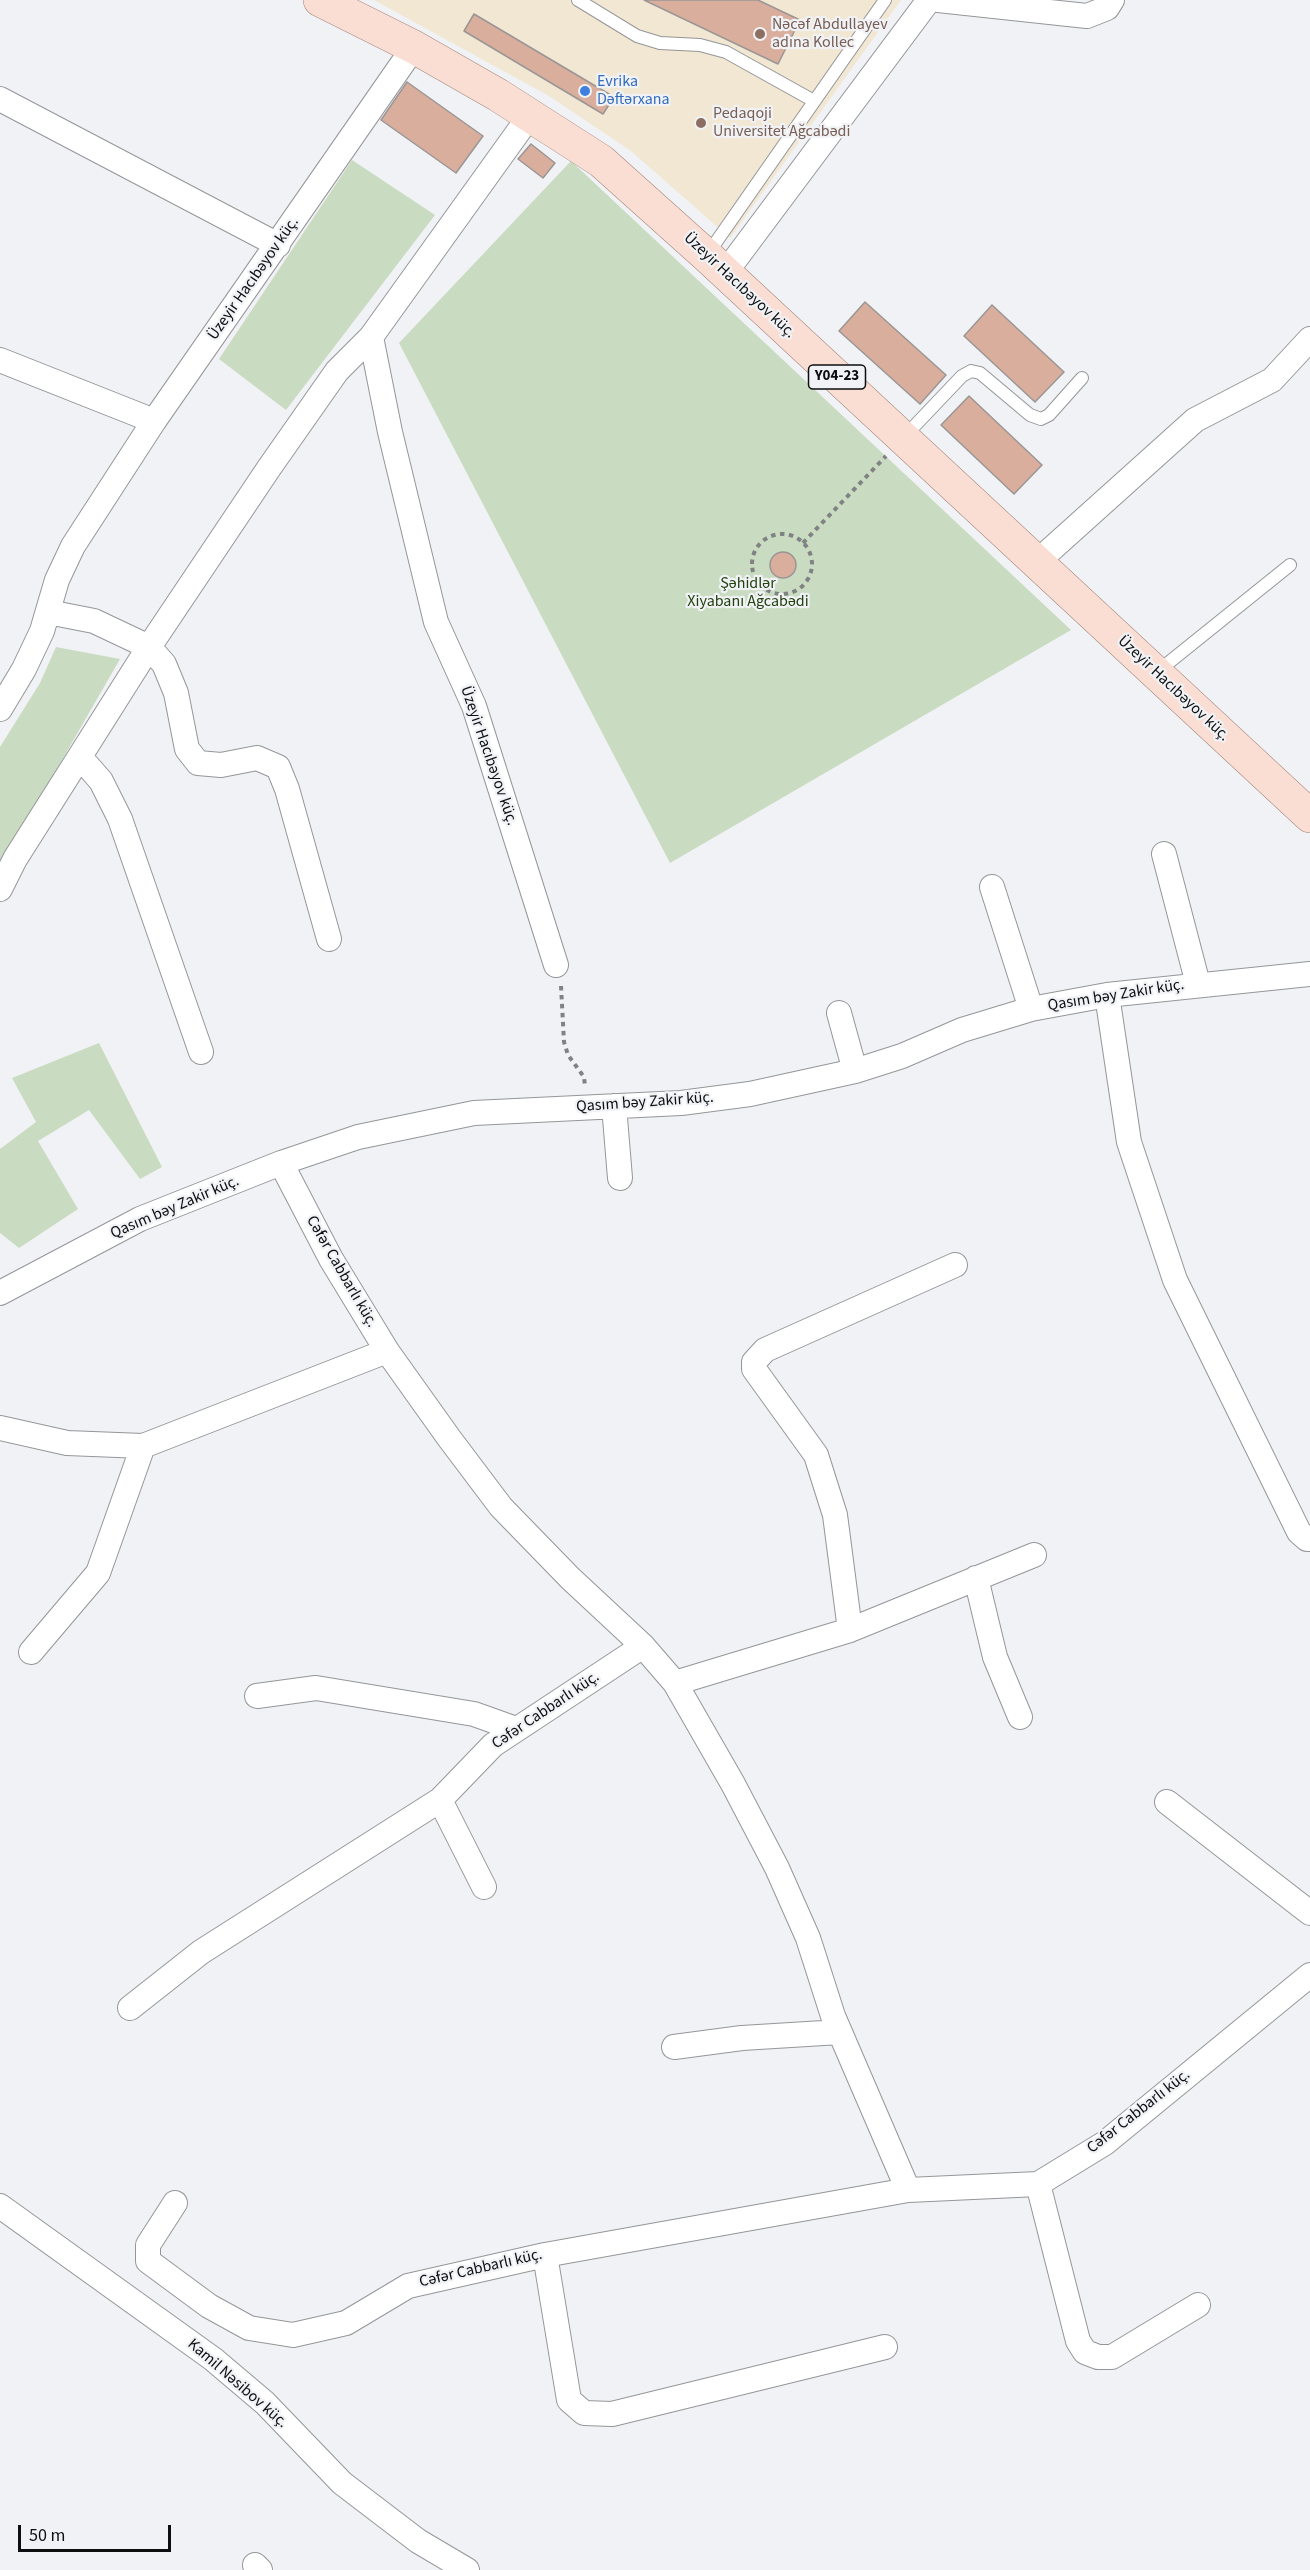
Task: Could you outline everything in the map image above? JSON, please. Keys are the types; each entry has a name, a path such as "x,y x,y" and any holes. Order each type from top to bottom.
{"main road":[{"name":"Üzeyir Hacıbəyov küç.","path":"320,0 414,47 531,114 601,161 1310,816"}],"street":[{"path":"716,265 929,0"},
{"path":"938,0 1087,15 1107,8 1112,0"},
{"name":"Üzeyir Hacıbəyov küç.","path":"0,709 24,669 42,631 57,580 73,546 154,421 414,47"},
{"path":"0,99 278,245"},
{"path":"0,890 15,859 149,647 330,381 370,337 531,114"},
{"name":"Üzeyir Hacıbəyov küç.","path":"370,337 390,432 436,622 474,706 556,965"},
{"path":"1037,562 1196,420 1272,380 1310,339"},
{"path":"0,360 154,421"},
{"path":"48,612 94,621 149,647 164,664 176,693 187,749 198,763 221,765 257,758 278,766 287,789 329,939"},
{"path":"80,757 102,781 120,819 201,1052"},
{"path":"1164,854 1198,984"},
{"path":"992,887 1031,1010"},
{"name":"Qasım bəy Zakir küç.","path":"0,1293 140,1219 281,1163 358,1137 474,1113 681,1103 750,1094 855,1071 902,1056 962,1030 1031,1010 1107,995 1310,974"},
{"path":"1107,995 1129,1142 1175,1280 1299,1532 1310,1539"},
{"path":"839,1013 855,1071"},
{"path":"614,1106 620,1178"},
{"name":"Cəfər Cabbarlı küç.","path":"281,1163 331,1260 387,1351 501,1507 570,1578 644,1646 675,1683 733,1784 777,1868 808,1938 840,2032 908,2190"},
{"path":"850,1630 835,1515 816,1455 754,1369 754,1362 765,1350 955,1265"},
{"path":"0,1428 67,1443 143,1446 387,1351"},
{"path":"31,1652 98,1573 143,1446"},
{"path":"675,1683 850,1630 1034,1555"},
{"path":"976,1578 994,1658 1020,1717"},
{"name":"Cəfər Cabbarlı küç.","path":"130,2008 201,1952 440,1800 493,1745 644,1646"},
{"path":"257,1696 316,1688 474,1714 516,1729"},
{"path":"440,1800 484,1887"},
{"path":"1167,1802 1310,1914"},
{"name":"Cəfər Cabbarlı küç.","path":"175,2203 148,2245 148,2261 209,2306 249,2328 293,2335 346,2323 408,2286 545,2255 908,2190 1038,2184 1105,2143 1310,1975"},
{"path":"674,2047 742,2038 840,2032"},
{"path":"1038,2184 1078,2341 1085,2352 1098,2357 1112,2356 1198,2305"},
{"name":"Kamil Nəsibov küç.","path":"0,2206 213,2360 265,2403 342,2483 418,2541 467,2570"},
{"path":"545,2255 569,2400 584,2413 612,2414 885,2347"}],"lane":[{"path":"578,0 637,36 660,43 700,45 726,52 814,101"},
{"path":"716,265 814,101 885,0"},
{"path":"903,438 962,376 971,371 980,373 1030,415 1041,418 1049,415 1082,378"},
{"path":"1156,672 1290,565"}],"path":[{"path":"803,543 903,438"},
{"path":"779,534 788,535 803,543 808,550 812,568 804,584 798,590 780,594 764,588 753,574 753,556 756,548 770,536 779,534"},
{"path":"556,965 561,984 564,1042 568,1055 584,1077 586,1107"}],"shaded area":[{"name":"Pedaqoji Universitet Ağcabədi","path":"374,0 901,0 730,238 631,151 549,96"}],"green space":[{"path":"352,160 435,215 286,410 219,359"},
{"name":"Şəhidlər Xiyabanı Ağcabədi","path":"571,161 1071,630 670,863 399,343"},
{"path":"56,647 120,659 0,868 0,747 40,683"},
{"path":"99,1043 162,1167 140,1179 89,1110 38,1141 78,1209 19,1248 0,1233 0,1149 36,1122 12,1078"}],"building":[{"path":"644,0 758,0 800,20 778,64"},
{"path":"474,14 614,97 603,114 464,31"},
{"path":"407,82 483,136 456,173 381,120"},
{"path":"531,144 555,163 543,178 518,159"},
{"path":"865,302 946,375 920,404 839,331"},
{"path":"992,305 1064,372 1035,402 964,336"},
{"path":"969,396 1042,465 1014,494 941,425"},
{"path":"783,552 792,556 796,565 792,574 783,578 774,574 770,565 774,556"}],"place":[{"name":"Nəcəf Abdullayev adına Kollec","path":"760,34"},
{"name":"Evrika Dəftərxana","path":"585,91"},
{"name":"Pedaqoji Universitet Ağcabədi","path":"701,123"}]}
